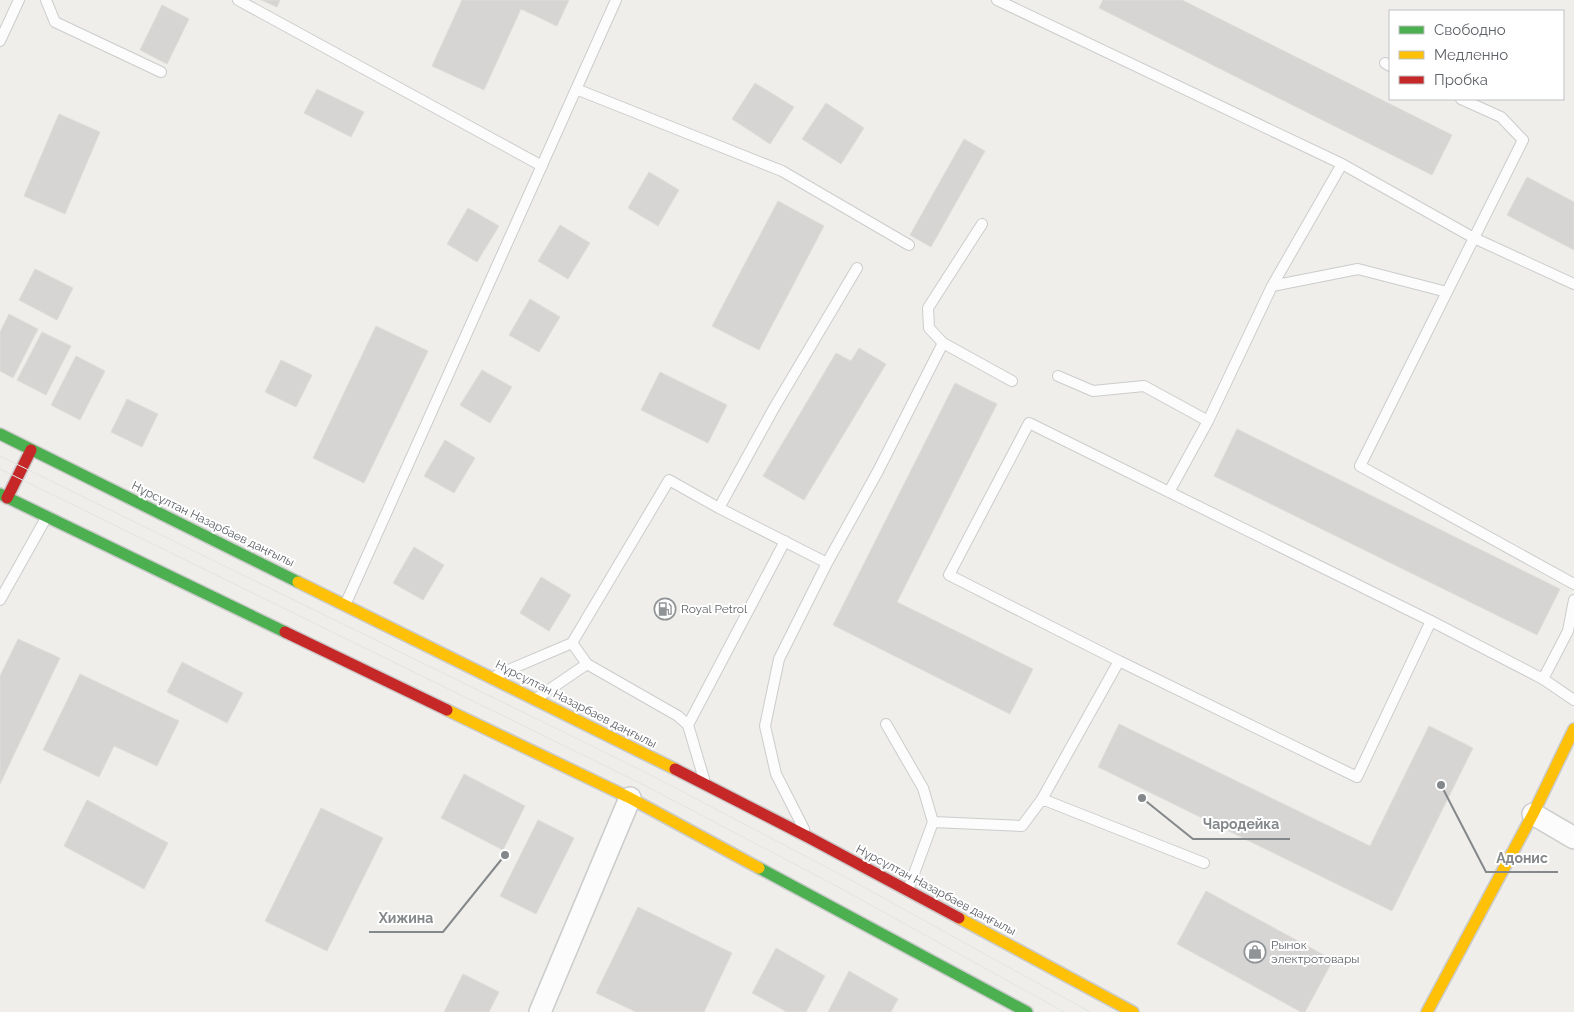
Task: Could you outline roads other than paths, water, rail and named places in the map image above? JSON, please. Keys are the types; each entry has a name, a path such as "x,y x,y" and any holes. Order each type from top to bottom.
{"main road":[{"name":"Нұрсұлтан Назарбаев даңғылы","path":"0,434 492,677 808,837 1133,1012"},
{"path":"31,450 4,496 630,798 1027,1012"},
{"path":"1427,1012 1534,814 1574,729"}],"street":[{"path":"540,1012 630,798"},
{"path":"1534,814 1574,838"}],"lane":[{"path":"0,41 19,0"},
{"path":"46,0 55,22 161,72"},
{"path":"238,0 542,166"},
{"path":"345,604 616,0"},
{"path":"997,0 1342,164 1474,238 1574,284"},
{"path":"576,89 782,171 909,245"},
{"path":"1464,100 1500,117 1523,140 1360,466 1574,584"},
{"path":"1169,492 1208,420 1272,286 1342,164"},
{"path":"982,224 928,308 929,328 943,343 1012,381"},
{"path":"719,508 774,408 857,268"},
{"path":"1272,286 1358,269 1447,292"},
{"path":"808,837 776,774 765,726 779,659 827,563 878,471 943,343"},
{"path":"1058,376 1093,391 1144,386 1208,420"},
{"path":"1431,621 1357,777 1119,661 949,575 1029,424 1431,621 1543,679 1574,700"},
{"path":"492,677 572,643 669,480 719,508 827,563"},
{"path":"0,600 46,517"},
{"path":"688,725 785,542"},
{"path":"1543,679 1568,631 1574,600"},
{"path":"572,643 587,664 678,716 688,725 706,785"},
{"path":"933,822 1022,826 1042,799 1119,661"},
{"path":"535,699 587,664"},
{"path":"886,724 924,788 933,822 908,891"},
{"path":"1042,799 1204,863"}],"tram line":[{"path":"0,456 643,771 849,879 1090,1012"},
{"path":"0,469 638,782 844,890 1064,1012"}],"place":[{"name":"Royal Petrol","path":"665,609"},
{"name":"Адонис","path":"1441,785"},
{"name":"Чародейка","path":"1142,798"},
{"name":"Хижина","path":"505,855"},
{"name":"Рынок электротовары","path":"1255,952"}]}
